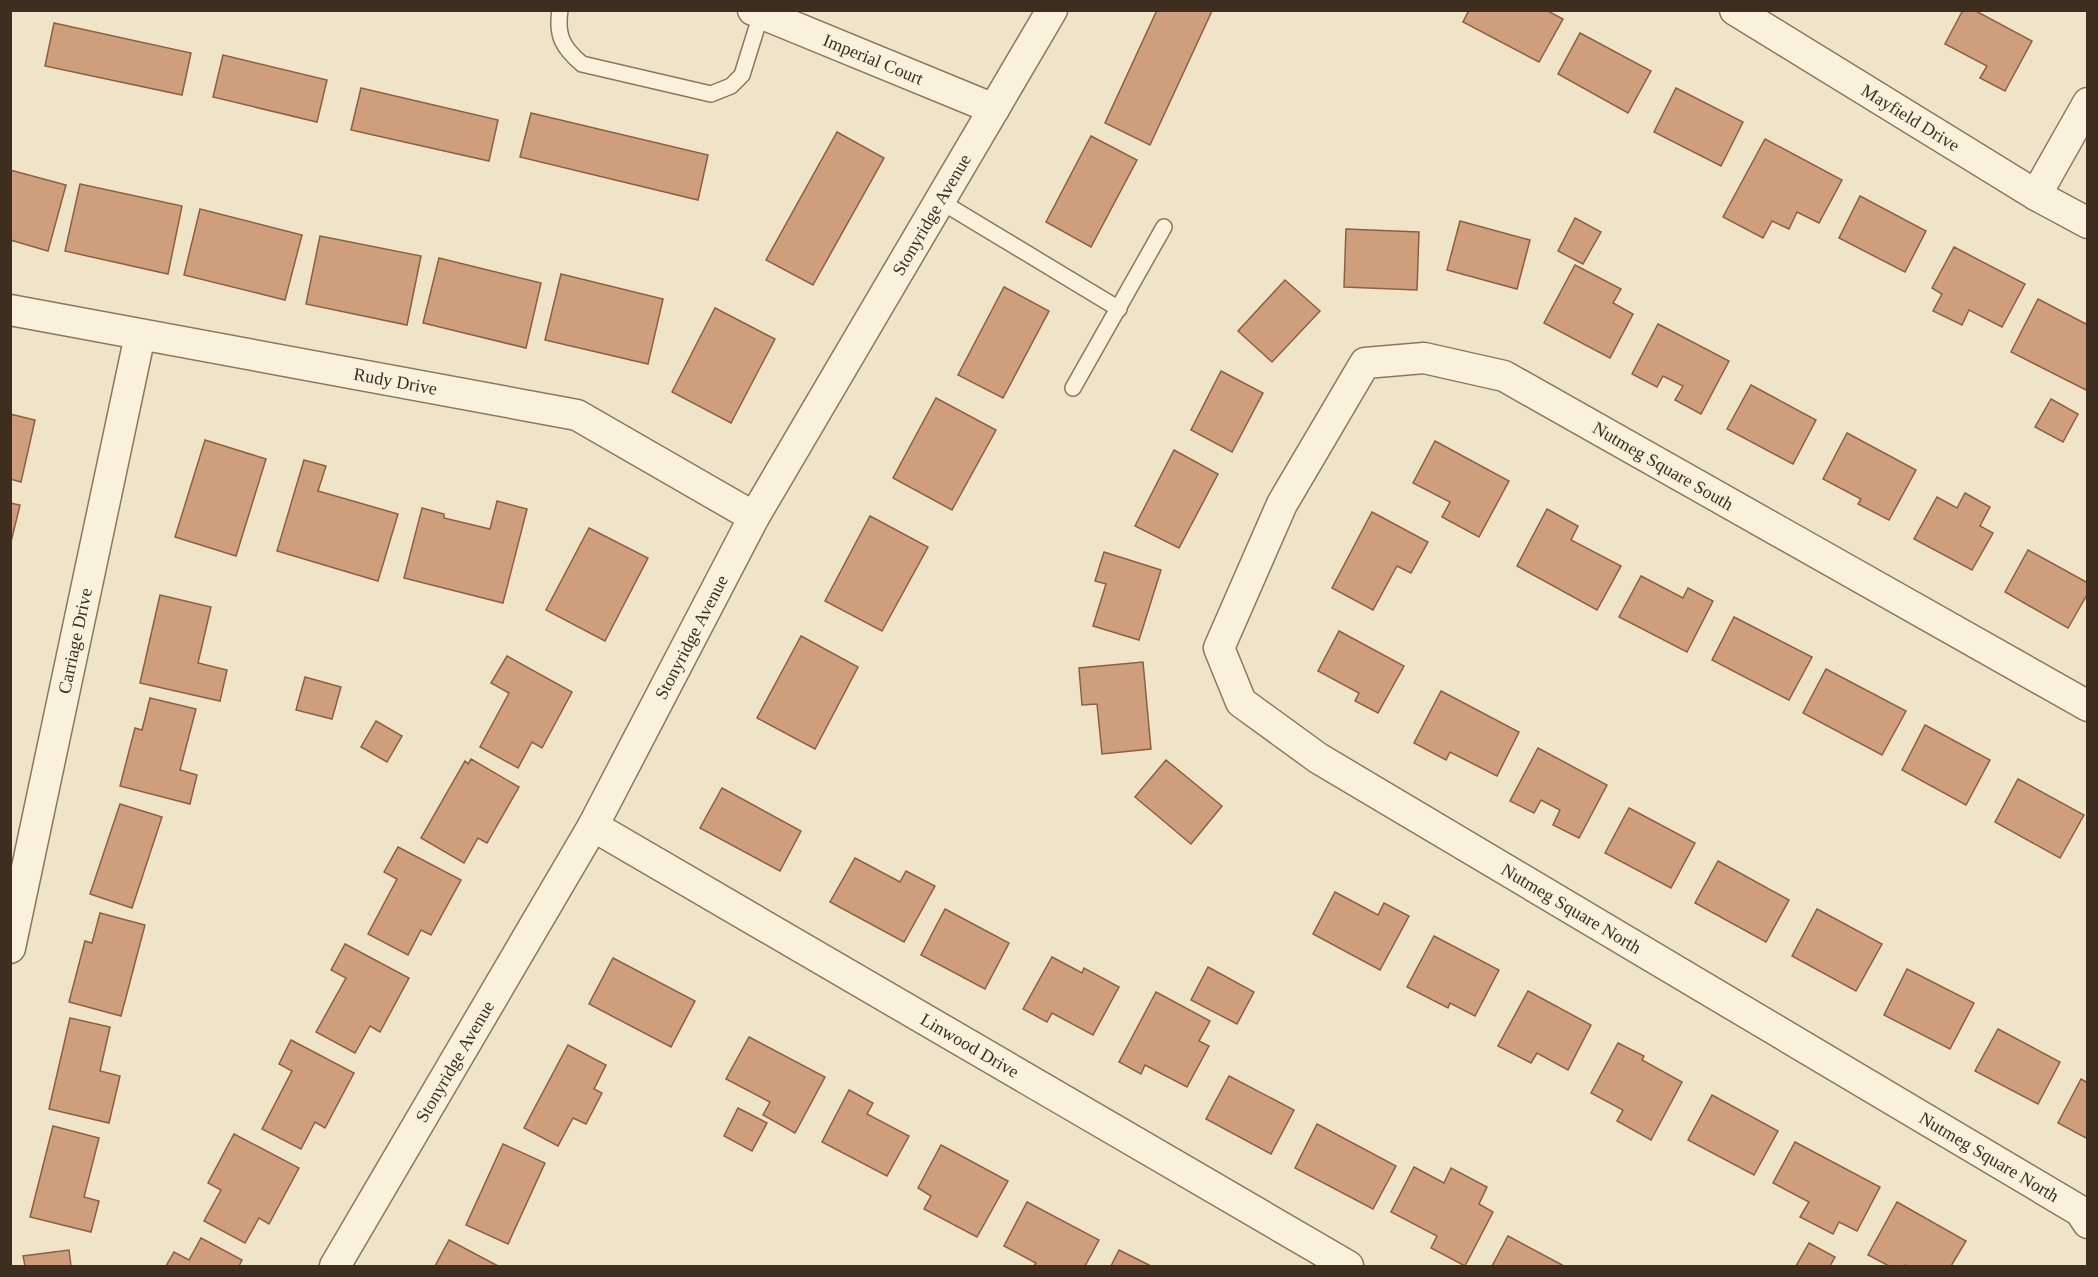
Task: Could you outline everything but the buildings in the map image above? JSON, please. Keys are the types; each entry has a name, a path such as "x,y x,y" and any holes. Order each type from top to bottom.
{"street":[{"name":"Stonyridge Avenue","path":"335,1266 593,826 754,517 1052,10"},
{"name":"Mayfield Drive","path":"1735,10 2036,195 2088,223"},
{"name":"Imperial Court","path":"757,12 994,109"},
{"path":"2036,195 2088,103"},
{"name":"Rudy Drive","path":"10,310 577,416 754,517"},
{"name":"Carriage Drive","path":"10,948 140,335"},
{"name":"Nutmeg Square South","path":"1282,504 1365,363 1424,358 1504,376 2088,706"},
{"name":"Nutmeg Square North","path":"1282,504 1220,648 1241,702 1318,758 2079,1211 2088,1224"},
{"name":"Linwood Drive","path":"593,826 1348,1266"}],"lane":[{"path":"560,10 559,36 569,53 582,64 711,94 731,86 742,75 757,12"},
{"path":"940,201 1119,309"},
{"path":"1073,388 1164,227"}]}
